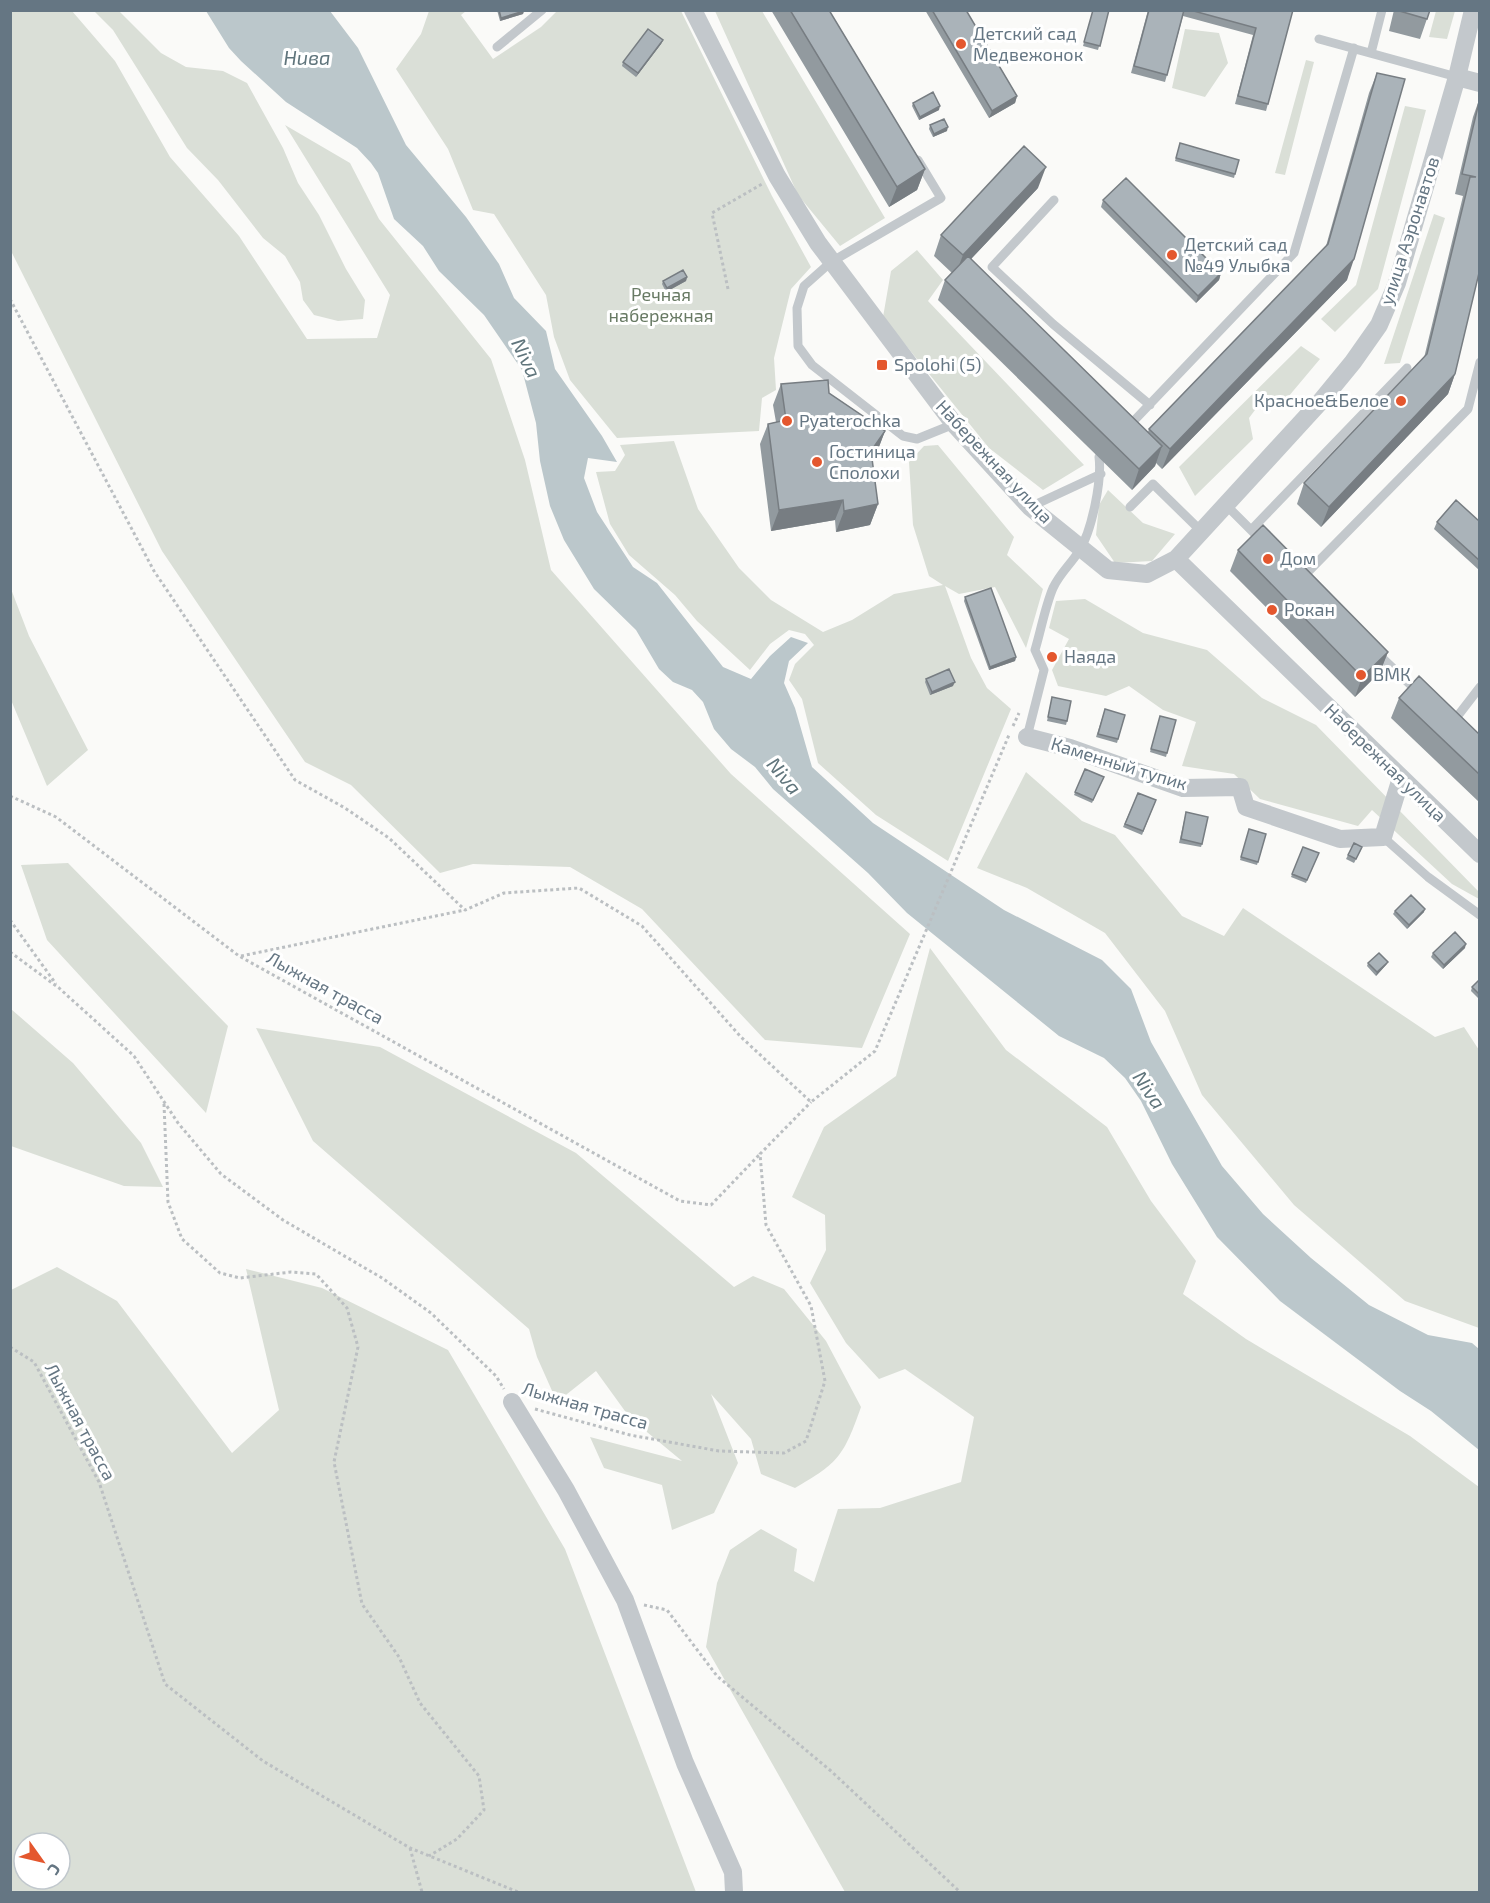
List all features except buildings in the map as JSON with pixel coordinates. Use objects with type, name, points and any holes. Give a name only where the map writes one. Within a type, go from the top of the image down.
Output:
[{"type":"street","name":"Набережная улица","points":[[693,10],[777,176],[831,262],[954,424],[1030,507],[1080,550],[1108,570],[1147,574],[1176,559],[1479,854]]},
{"type":"street","name":"улица Аэронавтов","points":[[1176,559],[1224,503],[1321,400],[1353,362],[1379,325],[1397,283],[1457,76],[1473,10]]},
{"type":"street","points":[[1457,76],[1479,82]]},
{"type":"street","name":"Каменный тупик","points":[[1027,737],[1070,748],[1183,788],[1240,787],[1246,807],[1340,839],[1383,837]]},
{"type":"street","points":[[1383,837],[1401,778]]},
{"type":"street","points":[[512,1402],[566,1490],[625,1600],[685,1763],[733,1872],[734,1893]]},
{"type":"lane","points":[[497,47],[542,10]]},
{"type":"lane","points":[[1371,53],[1382,10]]},
{"type":"lane","points":[[1320,39],[1457,76]]},
{"type":"lane","points":[[1122,434],[1294,253],[1354,48]]},
{"type":"lane","points":[[912,150],[941,198],[831,262],[804,286],[796,308],[798,346],[812,365],[903,436],[917,439],[954,424]]},
{"type":"lane","points":[[1054,201],[992,267],[1053,324],[1150,405]]},
{"type":"lane","points":[[1301,579],[1468,410],[1479,362]]},
{"type":"lane","points":[[1251,530],[1407,368]]},
{"type":"lane","points":[[1027,737],[1044,670],[1035,650],[1053,589],[1065,567],[1080,550],[1094,509],[1101,474],[1099,457]]},
{"type":"lane","points":[[1030,507],[1101,474]]},
{"type":"lane","points":[[1130,507],[1153,484],[1200,530]]},
{"type":"lane","points":[[1224,503],[1268,547]]},
{"type":"lane","points":[[1293,571],[1309,587]]},
{"type":"lane","points":[[1372,648],[1428,701]]},
{"type":"lane","points":[[1444,716],[1455,727],[1479,687]]},
{"type":"lane","points":[[1383,837],[1428,877],[1479,915]]},
{"type":"path","points":[[728,289],[712,213],[777,176]]},
{"type":"path","points":[[10,299],[154,572],[295,780],[345,808],[389,838],[465,910]]},
{"type":"path","name":"Лыжная трасса","points":[[10,796],[56,817],[239,956],[680,1201],[711,1205],[811,1102],[875,1051],[1020,711]]},
{"type":"path","points":[[239,956],[465,910],[504,893],[579,888],[642,926],[741,1037],[811,1102]]},
{"type":"path","name":"Лыжная трасса","points":[[10,920],[59,988]]},
{"type":"path","name":"Лыжная трасса","points":[[10,952],[59,988],[134,1056],[178,1123],[221,1174],[283,1220],[382,1278],[431,1313],[496,1376],[512,1402],[630,1435],[719,1451],[784,1454],[806,1441],[825,1381],[811,1306],[766,1225],[760,1154]]},
{"type":"path","points":[[164,1102],[168,1202],[182,1239],[220,1273],[240,1278],[291,1272],[316,1274],[346,1308],[358,1347],[334,1461],[362,1604],[399,1657],[420,1703],[479,1776],[484,1810],[457,1839],[429,1856]]},
{"type":"path","name":"Лыжная трасса","points":[[10,1347],[34,1362],[99,1482],[165,1684],[263,1761],[410,1848],[518,1893]]},
{"type":"path","points":[[625,1600],[668,1610],[717,1676],[831,1771],[960,1893]]},
{"type":"path","points":[[410,1848],[422,1893]]},
{"type":"green space","points":[[11,10],[72,11],[115,61],[170,157],[239,236],[307,339],[377,338],[390,295],[285,125],[350,163],[379,219],[491,359],[525,460],[551,570],[731,774],[910,934],[862,1048],[765,1040],[642,909],[570,867],[473,864],[440,873],[351,785],[305,762],[162,551],[11,251]]},
{"type":"green space","points":[[94,11],[119,11],[161,53],[186,67],[223,71],[247,83],[283,148],[298,183],[319,215],[346,269],[365,300],[363,319],[338,321],[314,315],[303,300],[300,282],[285,256],[263,238],[218,180],[187,148],[113,30]]},
{"type":"green space","name":"Речная набережная","points":[[429,11],[466,11],[461,15],[493,59],[541,27],[557,11],[681,11],[772,196],[811,267],[791,289],[774,358],[776,390],[762,398],[759,431],[617,438],[570,380],[554,337],[546,295],[494,214],[473,210],[448,149],[396,69],[421,34]]},
{"type":"green space","points":[[715,11],[762,11],[885,218],[840,246],[798,195]]},
{"type":"green space","points":[[1436,11],[1455,11],[1447,39],[1429,37]]},
{"type":"green space","points":[[1185,29],[1219,33],[1228,63],[1205,97],[1172,88]]},
{"type":"green space","points":[[1306,60],[1314,62],[1285,175],[1275,173]]},
{"type":"green space","points":[[1405,106],[1426,110],[1378,289],[1335,332],[1321,319],[1356,285]]},
{"type":"green space","points":[[1434,214],[1445,218],[1400,363],[1384,364]]},
{"type":"green space","points":[[917,250],[943,280],[928,301],[1084,465],[1043,490],[989,448],[883,317],[891,271]]},
{"type":"green space","points":[[1301,346],[1320,359],[1278,409],[1261,402],[1249,418],[1253,439],[1195,496],[1179,467]]},
{"type":"green space","points":[[674,441],[698,509],[739,568],[771,600],[823,632],[852,620],[894,594],[943,585],[929,576],[913,525],[909,462],[924,446],[938,445],[1014,537],[1007,555],[1043,589],[1026,648],[995,587],[959,594],[945,586],[971,658],[987,688],[1011,709],[948,861],[876,815],[818,763],[802,699],[789,680],[795,664],[814,645],[805,634],[789,630],[770,644],[750,670],[697,621],[675,595],[629,555],[610,524],[596,472],[615,471],[625,455],[620,445]]},
{"type":"green space","points":[[1108,490],[1143,523],[1175,534],[1152,561],[1115,563],[1096,535],[1099,505]]},
{"type":"green space","points":[[11,589],[29,636],[88,750],[47,786],[11,700]]},
{"type":"green space","points":[[1085,599],[1143,633],[1207,650],[1262,698],[1316,725],[1479,892],[1479,899],[1452,884],[1372,810],[1358,826],[1260,799],[1234,774],[1182,766],[1196,722],[1163,710],[1129,686],[1106,696],[1058,686],[1052,670],[1069,639],[1049,628],[1056,601]]},
{"type":"green space","points":[[1026,772],[1082,821],[1115,835],[1182,916],[1224,936],[1243,908],[1435,1037],[1464,1027],[1479,1050],[1479,1328],[1405,1301],[1294,1205],[1202,1095],[1165,1011],[1105,933],[1027,888],[977,868]]},
{"type":"green space","points":[[68,863],[228,1026],[206,1113],[47,940],[21,865]]},
{"type":"green space","points":[[930,948],[1006,1050],[1107,1127],[1151,1201],[1196,1261],[1183,1294],[1246,1339],[1410,1436],[1479,1487],[1479,1892],[845,1892],[706,1647],[717,1583],[730,1550],[761,1529],[797,1549],[794,1571],[814,1582],[838,1509],[880,1508],[961,1482],[974,1417],[905,1369],[879,1379],[846,1343],[810,1283],[826,1250],[825,1215],[792,1197],[824,1127],[896,1076]]},
{"type":"green space","points":[[11,1009],[73,1063],[141,1143],[163,1187],[124,1186],[11,1146]]},
{"type":"green space","points":[[256,1028],[380,1047],[576,1153],[734,1287],[753,1276],[784,1289],[826,1341],[861,1407],[850,1436],[838,1456],[821,1472],[795,1488],[761,1474],[751,1439],[711,1394],[738,1463],[714,1513],[672,1530],[662,1485],[604,1468],[590,1437],[682,1461],[630,1418],[596,1371],[557,1402],[537,1357],[529,1329],[313,1141]]},
{"type":"green space","points":[[57,1267],[117,1301],[232,1453],[279,1410],[246,1269],[322,1288],[448,1350],[565,1549],[696,1892],[11,1892],[11,1290]]},
{"type":"water","name":"Нива","points":[[206,11],[330,11],[358,48],[406,145],[466,217],[499,264],[514,298],[546,331],[555,369],[602,436],[617,462],[588,458],[584,478],[597,512],[633,567],[657,583],[723,667],[751,679],[770,656],[791,637],[808,643],[789,661],[784,683],[795,708],[812,767],[873,823],[1004,910],[1102,960],[1131,989],[1151,1042],[1222,1166],[1263,1214],[1311,1258],[1369,1305],[1428,1335],[1472,1343],[1479,1349],[1479,1450],[1431,1411],[1400,1391],[1280,1301],[1217,1237],[1172,1164],[1141,1101],[1125,1078],[1104,1058],[1059,1036],[907,913],[868,873],[773,789],[755,767],[731,749],[714,729],[703,702],[692,690],[673,682],[659,669],[636,630],[594,589],[564,540],[550,506],[540,461],[536,423],[522,370],[484,315],[439,271],[423,246],[394,219],[378,173],[371,163],[357,148],[286,102],[241,61],[229,48]]},
{"type":"place","name":"Детский сад Медвежонок","points":[[961,44]]},
{"type":"place","name":"Детский сад №49 Улыбка","points":[[1172,255]]},
{"type":"place","name":"Spolohi (5)","points":[[882,365]]},
{"type":"place","name":"Красное&Белое","points":[[1401,401]]},
{"type":"place","name":"Pyaterochka","points":[[787,421]]},
{"type":"place","name":"Гостиница Сполохи","points":[[817,462]]},
{"type":"place","name":"Дом","points":[[1268,559]]},
{"type":"place","name":"Рокан","points":[[1272,610]]},
{"type":"place","name":"Наяда","points":[[1052,657]]},
{"type":"place","name":"ВМК","points":[[1361,675]]},
{"type":"water label","name":"Niva","points":[[526,358]]},
{"type":"water label","name":"Niva","points":[[784,776]]},
{"type":"water label","name":"Niva","points":[[1149,1090]]}]
